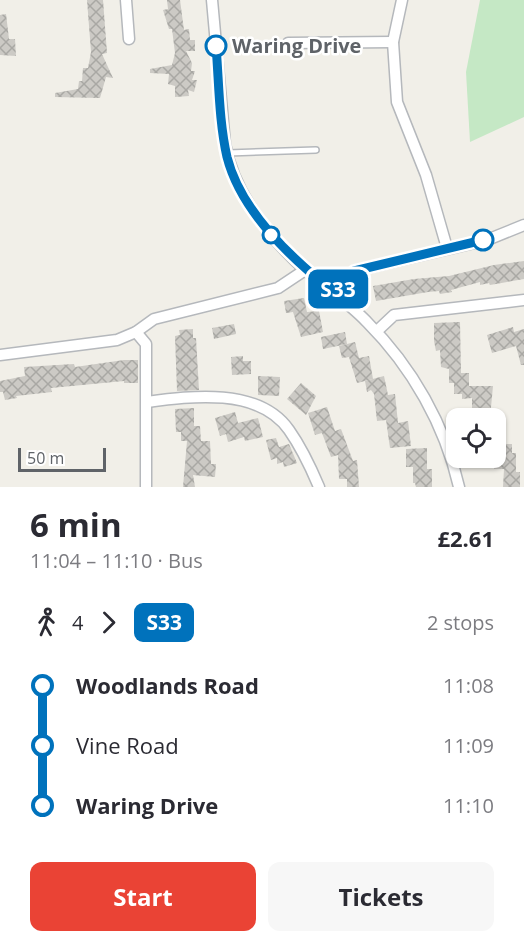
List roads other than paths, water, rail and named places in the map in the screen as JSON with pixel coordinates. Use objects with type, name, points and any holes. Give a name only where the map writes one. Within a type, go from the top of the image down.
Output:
[{"type":"street","points":[[126,0],[129,39]]},
{"type":"street","points":[[212,0],[226,154],[241,189],[260,221],[305,270],[335,293],[376,331],[402,361],[444,438],[459,487]]},
{"type":"street","points":[[402,0],[393,42],[397,102],[426,175],[447,248]]},
{"type":"street","points":[[288,43],[393,42]]},
{"type":"street","points":[[335,293],[354,271],[487,240],[524,225]]},
{"type":"street","points":[[0,355],[117,340],[136,332],[154,320],[278,288],[305,270]]},
{"type":"street","points":[[376,331],[394,315],[524,300]]},
{"type":"street","points":[[136,332],[146,344],[146,487]]},
{"type":"street","points":[[147,402],[216,396],[229,397],[259,407],[274,415],[288,429],[319,487]]},
{"type":"lane","points":[[226,154],[316,150]]},
{"type":"place","name":"Waring Drive","points":[[216,46]]}]
